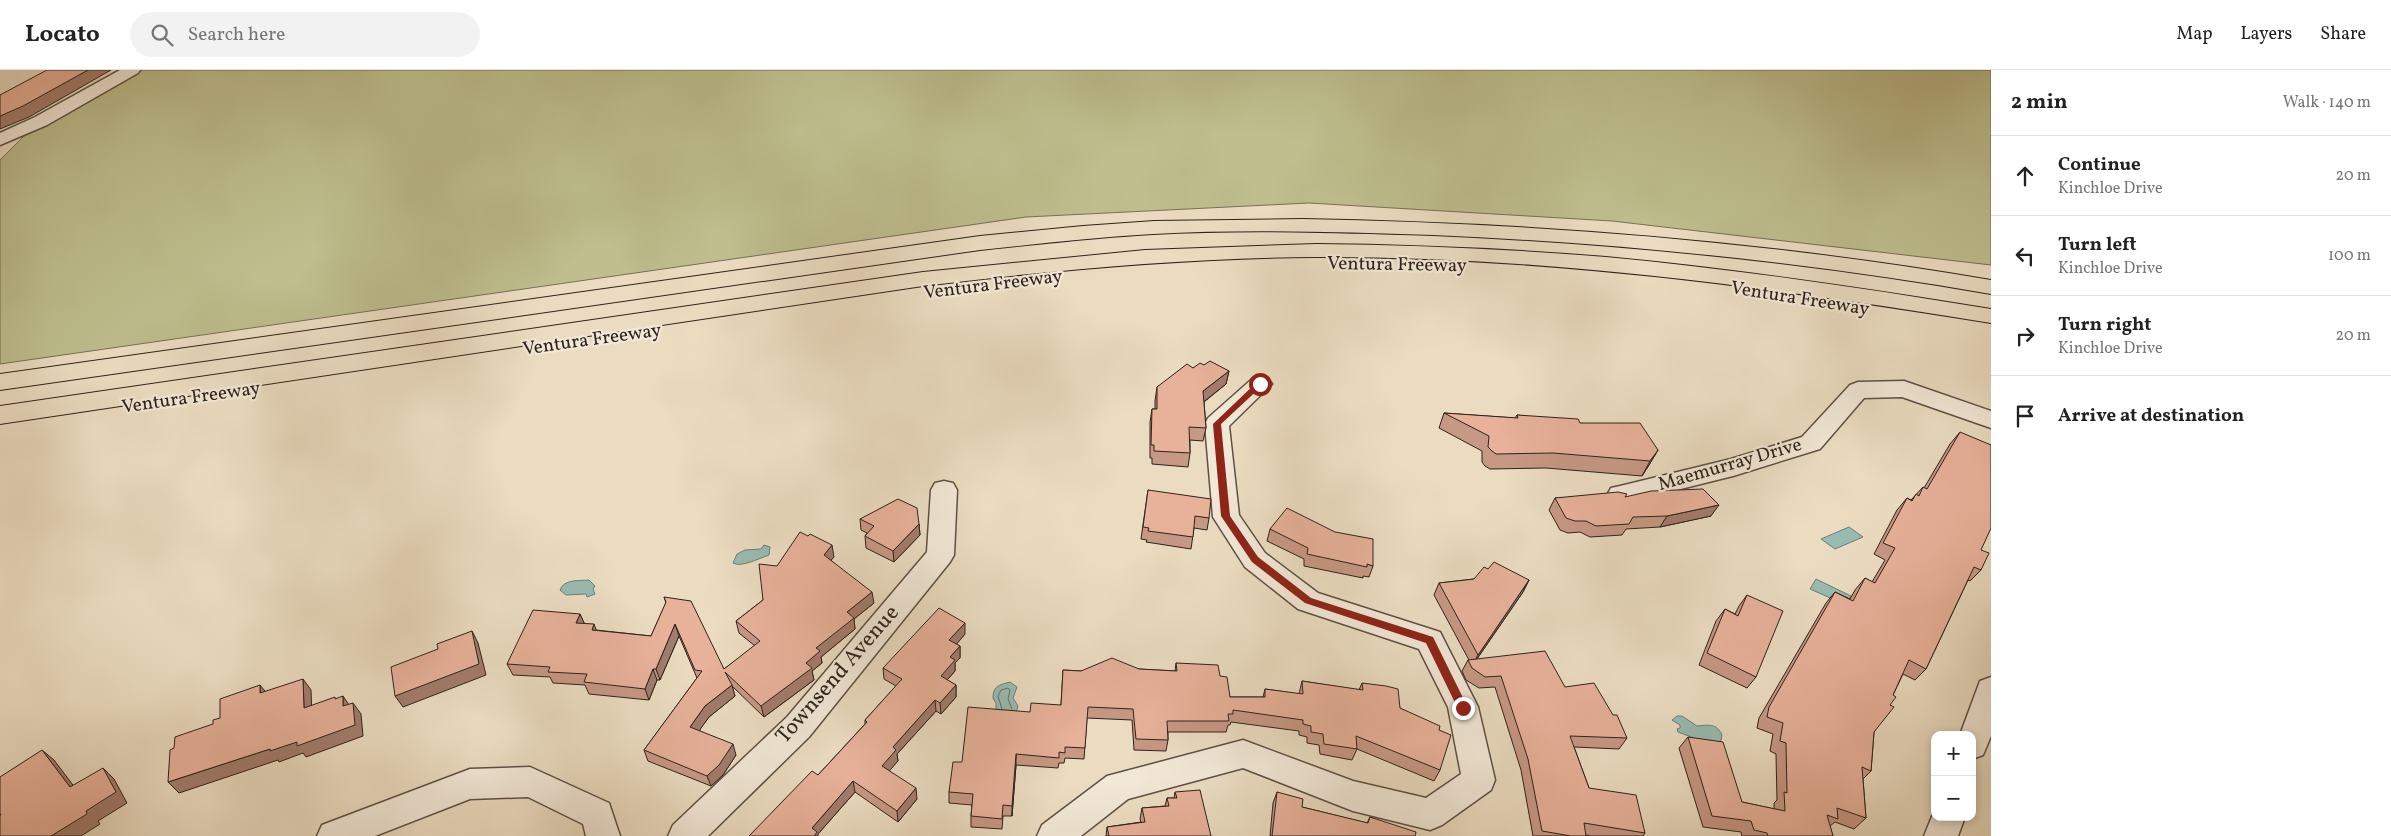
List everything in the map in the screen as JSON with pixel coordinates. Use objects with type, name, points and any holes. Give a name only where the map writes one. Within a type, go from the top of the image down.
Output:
[{"type":"highway","name":"Ventura Freeway","points":[[0,382],[980,243],[1117,230],[1259,226],[1516,231],[1656,241],[1813,259],[1991,287]]},
{"type":"highway","points":[[1372,227],[1401,235],[1550,242],[1698,256],[1894,282],[1991,298]]},
{"type":"highway","points":[[0,415],[907,281],[1084,260],[1221,253],[1336,250],[1452,253],[1572,260],[1810,286],[1991,316]]},
{"type":"highway","name":"Ventura Freeway","points":[[0,426],[992,282],[1195,268],[1387,263],[1536,269],[1702,284],[1991,329]]},
{"type":"highway","points":[[0,394],[262,356],[343,334]]},
{"type":"street","points":[[0,140],[41,121],[132,70]]},
{"type":"street","points":[[1054,836],[1119,787],[1243,754],[1353,796],[1430,814],[1479,780],[1463,708],[1430,640],[1308,601],[1255,560],[1226,516],[1217,424],[1260,384]]},
{"type":"street","name":"Maemurray Drive","points":[[1620,495],[1733,467],[1811,443],[1858,390],[1904,389],[1991,420]]},
{"type":"street","name":"Townsend Avenue","points":[[685,836],[798,727],[940,555],[944,490]]},
{"type":"street","points":[[1976,733],[1991,690]]},
{"type":"street","points":[[334,836],[470,784],[530,782],[597,814],[603,836]]},
{"type":"street","points":[[1941,836],[1947,821]]},
{"type":"green space","points":[[142,70],[1991,70],[1991,265],[1612,221],[1309,203],[1026,217],[0,364],[0,160],[24,136]]},
{"type":"water","points":[[1849,527],[1863,537],[1835,549],[1821,539]]},
{"type":"water","points":[[764,545],[770,547],[769,555],[746,563],[733,563],[737,554],[745,550],[761,549]]},
{"type":"water","points":[[1816,579],[1851,596],[1846,605],[1810,589]]},
{"type":"water","points":[[589,580],[595,586],[593,589],[595,594],[587,597],[586,594],[566,595],[560,590],[568,582]]},
{"type":"water","points":[[1010,682],[1017,687],[1013,698],[1018,706],[1016,713],[996,710],[996,703],[993,698],[995,688]]},
{"type":"water","points":[[1677,716],[1682,716],[1697,726],[1705,725],[1718,728],[1722,735],[1720,745],[1715,746],[1678,732],[1677,729],[1680,728],[1680,725],[1672,720]]},
{"type":"building","points":[[47,70],[88,70],[23,106],[0,116],[0,95]]},
{"type":"building","points":[[1210,361],[1229,371],[1203,391],[1206,428],[1189,427],[1190,453],[1154,451],[1154,445],[1151,445],[1152,409],[1157,409],[1157,387],[1187,364],[1193,368],[1200,363],[1204,365]]},
{"type":"building","points":[[1444,413],[1518,418],[1517,415],[1578,419],[1580,423],[1640,423],[1658,450],[1650,461],[1553,453],[1496,454],[1488,447],[1489,436]]},
{"type":"building","points":[[1960,432],[1991,445],[1991,528],[1981,550],[1989,553],[1981,570],[1974,567],[1926,669],[1909,660],[1893,695],[1896,697],[1890,705],[1894,707],[1874,732],[1871,771],[1862,767],[1866,818],[1837,808],[1838,819],[1827,815],[1833,836],[1768,836],[1767,833],[1754,830],[1751,821],[1712,816],[1688,737],[1723,742],[1742,802],[1785,811],[1784,792],[1787,793],[1786,743],[1780,741],[1783,723],[1767,717],[1769,707],[1835,592],[1853,601],[1865,578],[1875,583],[1895,548],[1883,543],[1907,498],[1912,501],[1916,494],[1919,496],[1923,487],[1927,489]]},
{"type":"building","points":[[1703,489],[1719,505],[1667,516],[1633,517],[1629,524],[1596,526],[1586,521],[1575,521],[1566,518],[1555,498],[1618,492],[1627,494],[1625,497],[1651,491]]},
{"type":"building","points":[[1148,490],[1211,499],[1209,518],[1195,516],[1193,537],[1148,531],[1149,528],[1143,527]]},
{"type":"building","points":[[898,499],[917,508],[919,524],[893,551],[865,536],[874,526],[860,519]]},
{"type":"building","points":[[1287,508],[1335,532],[1373,539],[1373,566],[1367,564],[1367,567],[1307,554],[1308,548],[1270,529]]},
{"type":"building","points":[[800,532],[808,536],[810,534],[832,545],[824,555],[872,592],[847,612],[854,618],[816,648],[820,651],[806,663],[812,668],[761,706],[725,672],[732,685],[705,706],[690,727],[733,744],[719,765],[707,776],[644,750],[702,671],[695,670],[675,624],[656,669],[653,669],[645,689],[584,682],[587,674],[548,672],[550,667],[507,664],[533,610],[580,614],[576,623],[594,624],[592,630],[651,636],[666,602],[664,597],[691,601],[724,669],[760,641],[736,621],[763,600],[759,564],[777,566]]},
{"type":"building","points":[[1494,562],[1529,580],[1478,655],[1439,583],[1474,579],[1484,567],[1488,569]]},
{"type":"building","points":[[1747,595],[1783,611],[1756,677],[1707,653],[1725,609],[1738,616]]},
{"type":"building","points":[[939,608],[965,623],[949,640],[960,646],[950,657],[955,660],[941,676],[956,685],[940,703],[935,700],[893,747],[896,750],[882,766],[916,788],[897,811],[853,781],[812,828],[817,832],[814,836],[749,836],[812,771],[818,775],[867,722],[865,720],[902,679],[883,668]]},
{"type":"building","points":[[472,631],[479,664],[395,696],[391,667],[438,649],[437,644]]},
{"type":"building","points":[[1545,651],[1565,687],[1594,683],[1613,715],[1617,715],[1627,738],[1570,736],[1589,788],[1636,795],[1645,833],[1584,823],[1586,836],[1571,836],[1542,831],[1528,759],[1501,676],[1485,677],[1472,668],[1468,660]]},
{"type":"building","points":[[1112,658],[1139,669],[1177,671],[1176,663],[1218,665],[1220,676],[1227,677],[1230,697],[1265,697],[1265,689],[1303,694],[1302,681],[1363,690],[1362,683],[1386,686],[1398,689],[1400,708],[1440,726],[1439,730],[1451,735],[1440,770],[1356,736],[1357,749],[1324,744],[1323,734],[1311,732],[1311,726],[1303,724],[1303,720],[1233,710],[1233,714],[1228,714],[1229,721],[1167,721],[1168,740],[1136,739],[1133,709],[1088,707],[1085,748],[1065,747],[1065,753],[1059,752],[1059,758],[1016,754],[1012,806],[1003,805],[1002,819],[971,816],[973,794],[949,792],[953,762],[962,762],[968,707],[1030,712],[1031,703],[1061,705],[1063,670],[1081,671]]},
{"type":"building","points":[[303,679],[304,708],[343,696],[343,706],[353,703],[355,725],[297,746],[297,742],[270,751],[270,749],[168,782],[170,750],[174,748],[175,737],[213,724],[213,720],[220,718],[220,699],[260,685],[260,693]]},
{"type":"building","points":[[42,750],[70,787],[103,768],[116,792],[86,811],[87,814],[51,836],[0,836],[0,777]]},
{"type":"building","points":[[1200,790],[1211,836],[1109,836],[1107,827],[1145,822],[1142,808],[1169,806],[1167,798],[1177,798],[1175,792]]},
{"type":"building","points":[[1277,792],[1303,799],[1302,807],[1368,823],[1370,817],[1416,832],[1415,836],[1272,836]]},
{"type":"route","points":[[1260,384],[1217,424],[1226,516],[1255,560],[1308,601],[1430,640],[1463,708]]}]
